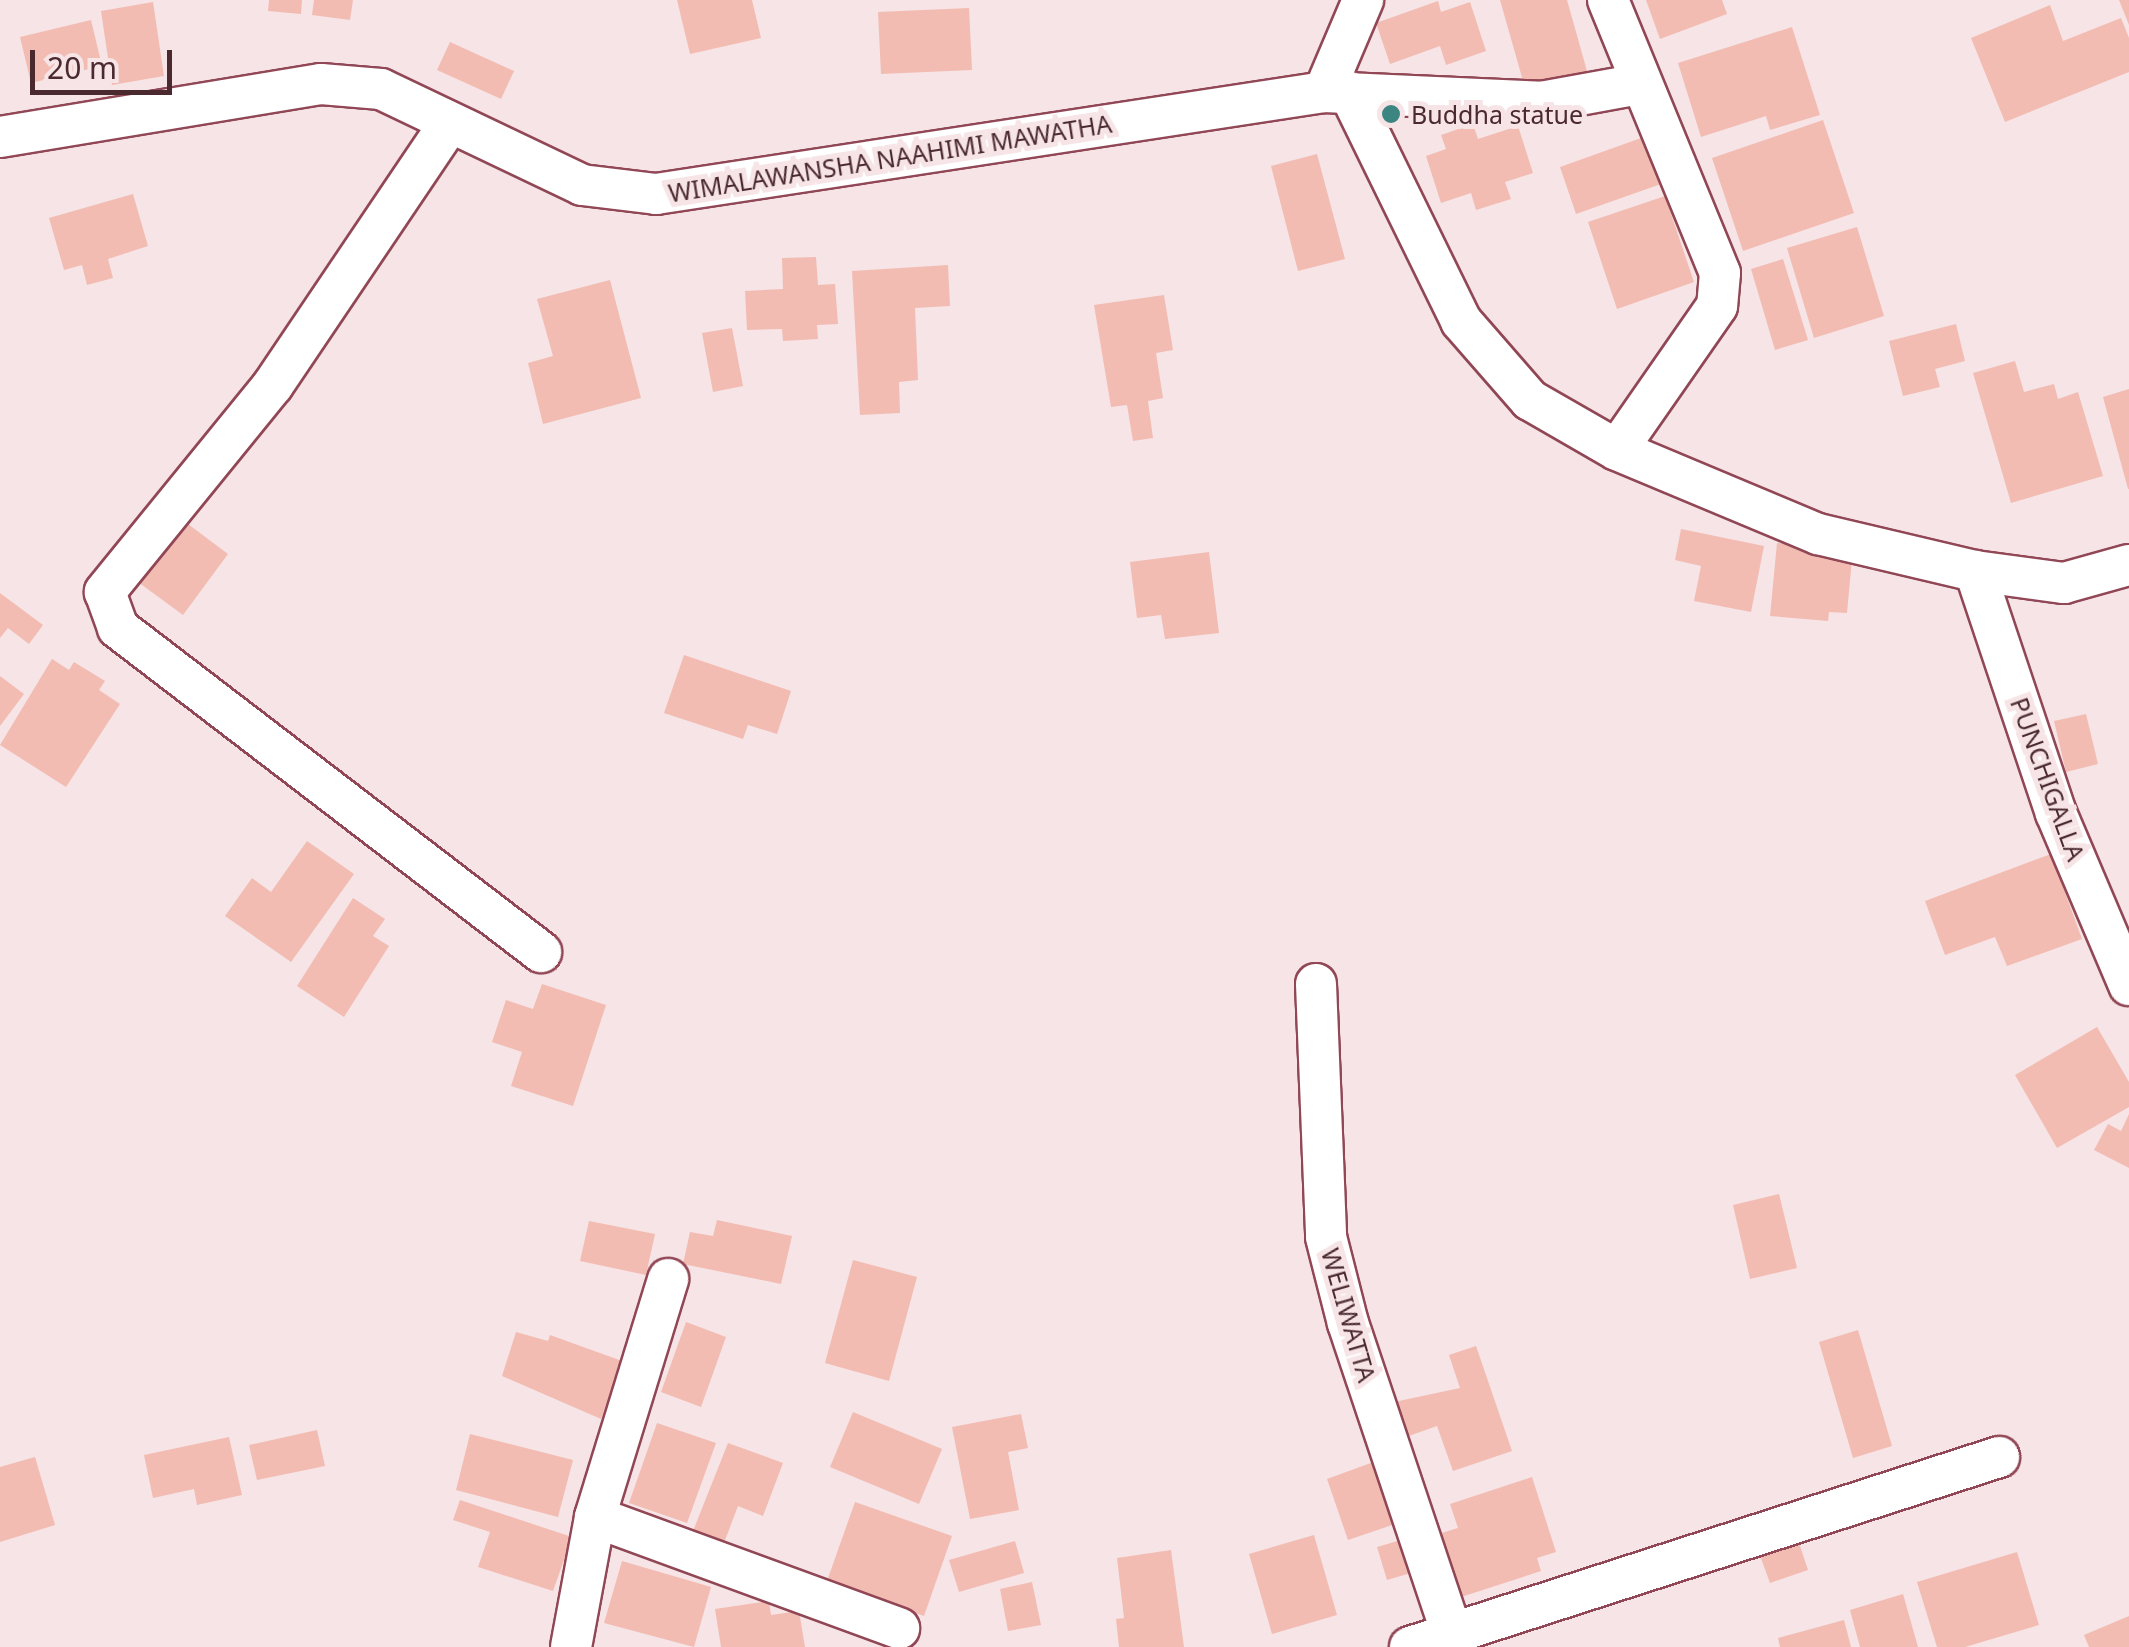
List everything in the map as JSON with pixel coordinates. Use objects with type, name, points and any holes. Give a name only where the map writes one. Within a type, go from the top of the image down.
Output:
[{"type":"street","points":[[1364,0],[1336,92],[1461,321],[1530,400],[1616,450],[1818,534],[1976,571],[2064,583],[2129,565]]},
{"type":"street","points":[[1608,0],[1720,273],[1717,306],[1616,450]]},
{"type":"street","name":"WIMALAWANSHA NAAHIMI MAWATHA","points":[[0,137],[321,84],[381,89],[582,186],[656,194],[1336,92],[1541,102],[1640,84]]},
{"type":"street","points":[[450,124],[273,385],[104,592],[118,628],[541,952]]},
{"type":"street","name":"PUNCHIGALLA","points":[[1976,571],[2056,813],[2129,985]]},
{"type":"street","name":"WELIWATTA","points":[[1316,984],[1326,1237],[1348,1323],[1452,1633]]},
{"type":"street","points":[[571,1647],[595,1517],[668,1279]]},
{"type":"street","points":[[1410,1647],[1999,1457]]},
{"type":"street","points":[[595,1517],[898,1628]]},
{"type":"building","points":[[269,0],[302,0],[301,14],[268,11]]},
{"type":"building","points":[[314,0],[353,0],[350,20],[312,15]]},
{"type":"building","points":[[677,0],[752,0],[761,38],[690,54]]},
{"type":"building","points":[[1500,0],[1567,0],[1587,71],[1525,88]]},
{"type":"building","points":[[1646,0],[1722,0],[1727,14],[1660,39]]},
{"type":"building","points":[[2119,0],[2129,0],[2129,25]]},
{"type":"building","points":[[1438,1],[1441,12],[1470,2],[1486,51],[1446,65],[1440,46],[1390,64],[1376,23]]},
{"type":"building","points":[[153,2],[164,76],[112,85],[101,11]]},
{"type":"building","points":[[2050,5],[2063,41],[2121,18],[2129,38],[2129,72],[2005,122],[1971,38]]},
{"type":"building","points":[[969,8],[972,70],[881,74],[878,12]]},
{"type":"building","points":[[91,20],[102,66],[31,83],[20,37]]},
{"type":"building","points":[[1792,27],[1820,115],[1770,130],[1766,116],[1701,137],[1678,63]]},
{"type":"building","points":[[450,42],[514,71],[501,99],[437,70]]},
{"type":"building","points":[[1823,120],[1854,213],[1743,251],[1712,158]]},
{"type":"building","points":[[1473,124],[1478,139],[1518,126],[1533,173],[1505,182],[1511,199],[1476,210],[1471,193],[1441,203],[1426,156],[1446,149],[1441,135]]},
{"type":"building","points":[[1644,137],[1661,184],[1576,214],[1560,167]]},
{"type":"building","points":[[1317,154],[1345,259],[1298,271],[1271,166]]},
{"type":"building","points":[[133,194],[148,246],[108,259],[113,278],[87,285],[82,265],[64,270],[49,218]]},
{"type":"building","points":[[1665,196],[1694,282],[1617,309],[1588,222]]},
{"type":"building","points":[[1857,227],[1884,316],[1814,338],[1787,248]]},
{"type":"building","points":[[816,257],[818,285],[835,284],[838,324],[817,325],[818,339],[783,341],[782,329],[747,330],[745,291],[783,289],[782,258]]},
{"type":"building","points":[[1783,259],[1808,340],[1775,350],[1751,269]]},
{"type":"building","points":[[948,265],[950,306],[915,308],[918,380],[899,382],[900,413],[860,415],[852,271]]},
{"type":"building","points":[[610,280],[641,398],[543,424],[528,363],[553,356],[537,299]]},
{"type":"building","points":[[1164,295],[1173,350],[1156,353],[1163,398],[1148,401],[1153,438],[1133,441],[1127,405],[1111,407],[1094,305]]},
{"type":"building","points":[[1956,324],[1965,361],[1935,369],[1940,387],[1903,396],[1889,341]]},
{"type":"building","points":[[732,328],[743,386],[713,392],[702,333]]},
{"type":"building","points":[[2015,361],[2024,392],[2054,384],[2058,399],[2078,392],[2103,476],[2011,503],[1973,373]]},
{"type":"building","points":[[2129,389],[2129,489],[2128,489],[2103,397]]},
{"type":"building","points":[[184,521],[228,554],[183,615],[138,582]]},
{"type":"building","points":[[1681,529],[1764,546],[1751,612],[1694,601],[1701,566],[1675,560]]},
{"type":"building","points":[[1777,543],[1837,548],[1852,559],[1847,613],[1829,612],[1828,621],[1770,616]]},
{"type":"building","points":[[1209,552],[1219,633],[1165,639],[1161,615],[1137,618],[1130,562]]},
{"type":"building","points":[[0,593],[43,625],[29,644],[8,628],[0,638]]},
{"type":"building","points":[[684,655],[791,691],[777,734],[748,725],[743,739],[664,713]]},
{"type":"building","points":[[52,659],[69,670],[74,662],[105,681],[99,690],[120,704],[66,787],[0,745]]},
{"type":"building","points":[[0,676],[24,694],[0,726]]},
{"type":"building","points":[[2086,714],[2098,764],[2066,772],[2054,721]]},
{"type":"building","points":[[307,841],[354,874],[291,962],[225,916],[252,878],[271,892]]},
{"type":"building","points":[[2051,854],[2082,939],[2007,966],[1995,937],[1945,955],[1925,901]]},
{"type":"building","points":[[353,898],[385,919],[373,936],[389,946],[344,1017],[297,986]]},
{"type":"building","points":[[542,984],[606,1005],[573,1106],[511,1086],[522,1052],[492,1042],[506,1000],[533,1009]]},
{"type":"building","points":[[2097,1027],[2129,1082],[2129,1107],[2057,1148],[2015,1075]]},
{"type":"building","points":[[2129,1114],[2129,1168],[2094,1150],[2108,1124],[2121,1131]]},
{"type":"building","points":[[1779,1194],[1797,1268],[1750,1279],[1733,1205]]},
{"type":"building","points":[[717,1220],[792,1236],[781,1284],[683,1264],[690,1232],[713,1236]]},
{"type":"building","points":[[589,1221],[655,1234],[646,1275],[580,1261]]},
{"type":"building","points":[[853,1260],[917,1277],[889,1381],[825,1363]]},
{"type":"building","points":[[686,1322],[726,1337],[701,1407],[661,1392]]},
{"type":"building","points":[[1858,1330],[1892,1446],[1853,1458],[1819,1342]]},
{"type":"building","points":[[516,1332],[548,1341],[550,1335],[622,1361],[601,1419],[502,1376]]},
{"type":"building","points":[[1476,1346],[1512,1451],[1453,1471],[1437,1426],[1406,1437],[1394,1402],[1460,1388],[1449,1355]]},
{"type":"building","points":[[853,1412],[942,1449],[919,1504],[830,1467]]},
{"type":"building","points":[[1021,1414],[1028,1448],[1008,1452],[1019,1510],[970,1519],[952,1427]]},
{"type":"building","points":[[657,1423],[716,1443],[687,1523],[629,1503]]},
{"type":"building","points":[[317,1430],[325,1466],[257,1480],[249,1445]]},
{"type":"building","points":[[470,1434],[573,1460],[558,1517],[456,1490]]},
{"type":"building","points":[[229,1437],[242,1495],[197,1505],[194,1489],[153,1498],[144,1455]]},
{"type":"building","points":[[728,1443],[783,1463],[763,1516],[738,1506],[724,1543],[693,1531]]},
{"type":"building","points":[[35,1457],[55,1525],[0,1542],[0,1467]]},
{"type":"building","points":[[1379,1460],[1401,1522],[1348,1540],[1327,1479]]},
{"type":"building","points":[[1532,1477],[1556,1552],[1537,1558],[1541,1571],[1455,1599],[1435,1535],[1458,1528],[1450,1504]]},
{"type":"building","points":[[460,1500],[572,1537],[553,1591],[478,1567],[490,1532],[453,1520]]},
{"type":"building","points":[[855,1502],[952,1536],[924,1616],[827,1581]]},
{"type":"building","points":[[1314,1535],[1337,1615],[1272,1634],[1249,1554]]},
{"type":"building","points":[[1401,1540],[1411,1573],[1387,1580],[1377,1547]]},
{"type":"building","points":[[1798,1540],[1808,1570],[1770,1583],[1759,1553]]},
{"type":"building","points":[[1015,1541],[1024,1573],[959,1592],[949,1560]]},
{"type":"building","points":[[1171,1550],[1184,1647],[1119,1647],[1116,1619],[1124,1618],[1117,1558]]},
{"type":"building","points":[[2017,1552],[2039,1625],[1965,1647],[1937,1647],[1917,1582]]},
{"type":"building","points":[[622,1561],[711,1587],[694,1647],[604,1623]]},
{"type":"building","points":[[1032,1582],[1041,1625],[1008,1631],[1000,1589]]},
{"type":"building","points":[[1903,1594],[1918,1647],[1860,1647],[1850,1610]]},
{"type":"building","points":[[769,1601],[771,1615],[799,1611],[805,1647],[721,1647],[715,1609]]},
{"type":"building","points":[[2129,1616],[2129,1647],[2089,1647],[2084,1635]]},
{"type":"building","points":[[1844,1620],[1851,1647],[1780,1647],[1778,1638]]},
{"type":"place","name":"Buddha statue","points":[[1391,114]]}]
